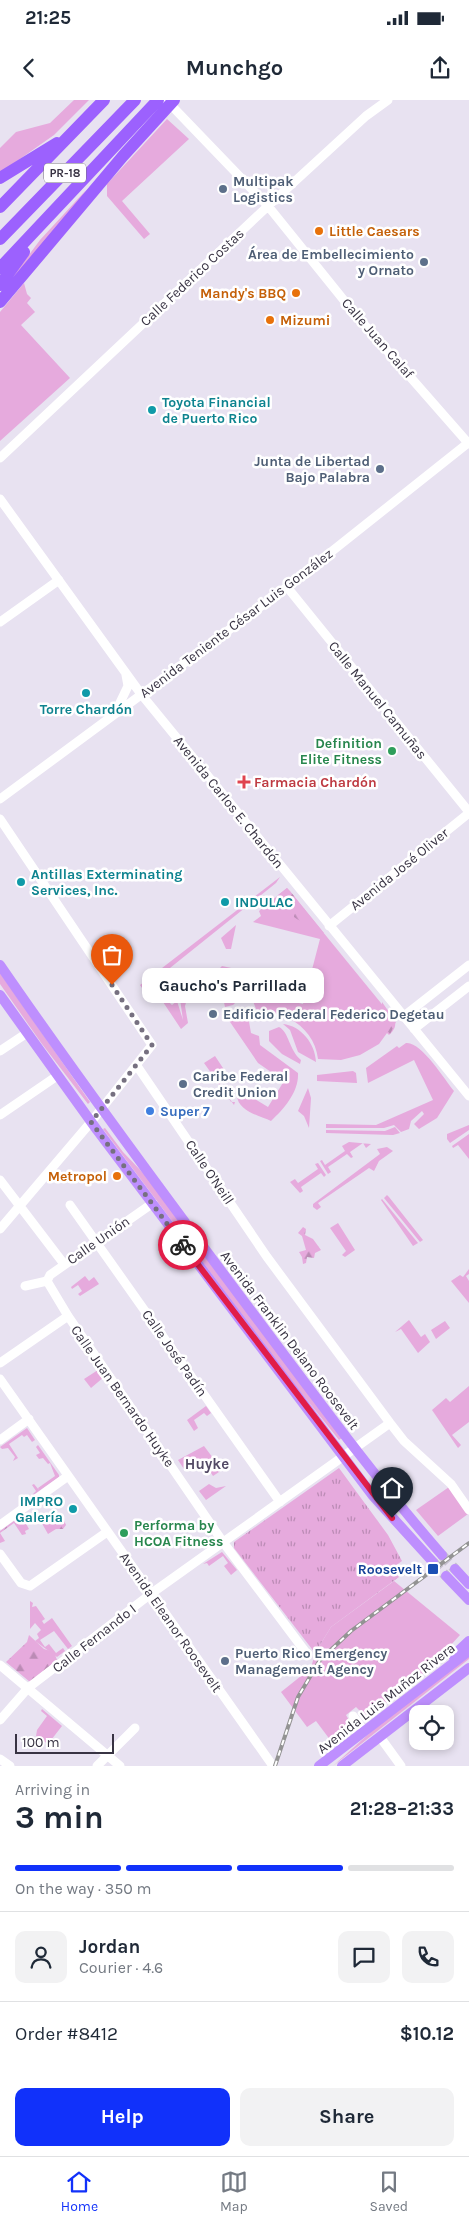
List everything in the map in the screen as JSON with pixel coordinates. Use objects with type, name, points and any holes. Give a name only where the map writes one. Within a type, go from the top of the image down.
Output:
[{"type":"highway","name":"PR-18","points":[[0,207],[104,100]]},
{"type":"highway","points":[[0,268],[158,100]]},
{"type":"highway","points":[[0,302],[170,101]]},
{"type":"highway","name":"PR-18","points":[[0,239],[132,103]]},
{"type":"highway","points":[[0,178],[70,135]]},
{"type":"highway","points":[[0,284],[30,244],[38,227]]},
{"type":"main road","name":"Avenida Franklin Delano Roosevelt","points":[[0,965],[101,1110],[397,1504],[442,1555]]},
{"type":"main road","name":"Avenida Franklin Delano Roosevelt","points":[[0,995],[91,1122],[381,1507],[433,1562]]},
{"type":"main road","points":[[455,1569],[469,1584]]},
{"type":"main road","points":[[446,1576],[469,1600]]},
{"type":"main road","points":[[437,1675],[444,1664],[469,1641]]},
{"type":"main road","name":"Avenida Luis Muñoz Rivera","points":[[319,1766],[469,1651]]},
{"type":"main road","name":"Avenida Luis Muñoz Rivera","points":[[342,1766],[469,1668]]},
{"type":"street","name":"Calle Federico Costas","points":[[0,458],[268,206],[366,116],[388,100]]},
{"type":"street","name":"Calle Juan Calaf","points":[[170,101],[268,206],[355,314],[468,443]]},
{"type":"street","name":"Avenida Teniente César Luis González","points":[[0,799],[287,587],[468,443]]},
{"type":"street","name":"Avenida Carlos E. Chardón","points":[[0,499],[141,694],[469,1096]]},
{"type":"street","points":[[0,622],[59,580]]},
{"type":"street","name":"Calle Manuel Camuñas","points":[[287,587],[469,812]]},
{"type":"street","points":[[110,718],[126,695],[128,686],[125,672]]},
{"type":"street","name":"Avenida José Oliver","points":[[329,926],[469,812]]},
{"type":"street","points":[[0,819],[151,1042],[151,1048],[137,1066],[0,1229]]},
{"type":"street","points":[[404,1016],[469,965]]},
{"type":"street","points":[[414,1029],[469,986]]},
{"type":"street","points":[[0,1051],[27,1033]]},
{"type":"street","name":"Calle O'Neill","points":[[137,1066],[267,1257],[390,1423],[404,1441],[451,1484],[469,1510]]},
{"type":"street","points":[[0,1115],[57,1076]]},
{"type":"street","points":[[0,1180],[64,1264]]},
{"type":"street","name":"Calle Unión","points":[[48,1281],[50,1275],[64,1264],[153,1203]]},
{"type":"street","name":"Calle José Padín","points":[[70,1205],[280,1502]]},
{"type":"street","points":[[25,1286],[48,1281]]},
{"type":"street","name":"Calle Juan Bernardo Huyke","points":[[48,1281],[68,1316],[224,1542],[307,1654]]},
{"type":"street","points":[[0,1363],[68,1316]]},
{"type":"street","name":"Avenida Eleanor Roosevelt","points":[[0,1379],[273,1766]]},
{"type":"street","points":[[0,1440],[29,1419]]},
{"type":"street","name":"Calle Fernando I","points":[[0,1720],[28,1688],[152,1593],[390,1423]]},
{"type":"street","points":[[0,1525],[68,1476]]},
{"type":"street","points":[[0,1554],[21,1583],[30,1586],[108,1532]]},
{"type":"street","points":[[0,1665],[120,1766]]},
{"type":"street","points":[[353,1716],[364,1731]]},
{"type":"street","points":[[97,1766],[135,1728]]},
{"type":"street","points":[[380,1737],[401,1766]]},
{"type":"street","points":[[0,1759],[10,1766]]},
{"type":"green space","points":[[74,100],[89,100],[54,135],[0,173],[0,148],[16,132],[50,123]]},
{"type":"green space","points":[[167,119],[189,139],[122,201],[150,234],[144,239],[107,196],[107,184]]},
{"type":"green space","points":[[86,190],[79,201],[0,294],[40,240]]},
{"type":"green space","points":[[24,283],[27,294],[31,298],[27,303],[35,312],[21,325],[70,378],[0,441],[0,312]]},
{"type":"green space","points":[[280,877],[276,883],[155,980],[151,985],[150,1000],[140,985]]},
{"type":"green space","points":[[287,888],[395,1021],[394,1030],[389,1035],[387,1033],[379,1044],[360,1055],[341,1060],[318,1059],[315,1046],[309,1035],[300,1026],[285,1016],[256,1009],[253,1001],[255,992],[303,1004],[320,939],[253,922],[261,916],[259,911]]},
{"type":"green space","points":[[287,888],[324,933],[320,934],[294,917],[294,913],[289,912],[286,900],[278,895]]},
{"type":"green space","points":[[236,925],[231,949],[226,949],[221,938]]},
{"type":"green space","points":[[222,966],[236,969],[233,990],[220,977],[219,969]]},
{"type":"green space","points":[[0,973],[90,1102],[88,1104],[42,1044],[0,984]]},
{"type":"green space","points":[[210,975],[222,981],[240,998],[233,1005],[225,1007],[221,988],[188,996],[185,1006],[188,1023],[181,1029],[159,996],[158,987],[165,981],[168,982],[159,989],[162,993],[161,995],[172,1005],[177,1001],[183,1020],[180,999]]},
{"type":"green space","points":[[382,1002],[396,1022],[390,1034],[380,1022],[388,1017],[382,1009]]},
{"type":"green space","points":[[243,1009],[247,1010],[251,1033],[259,1036],[260,1045],[298,1073],[296,1087],[286,1106],[271,1121],[245,1109],[238,1101],[237,1096],[241,1098],[245,1093],[268,1107],[284,1081],[258,1063],[228,1019],[227,1017]]},
{"type":"green space","points":[[283,1024],[296,1028],[306,1037],[313,1048],[316,1062],[298,1052],[290,1030]]},
{"type":"green space","points":[[279,1027],[285,1033],[301,1060],[300,1064],[282,1054],[269,1041],[269,1031]]},
{"type":"green space","points":[[406,1043],[419,1048],[425,1054],[454,1091],[437,1118],[419,1129],[414,1124],[424,1114],[422,1111],[411,1121],[409,1129],[401,1132],[394,1125],[384,1128],[326,1128],[326,1124],[376,1125],[433,1100],[414,1060],[368,1083],[366,1068],[397,1046],[399,1048]]},
{"type":"green space","points":[[215,1056],[227,1074],[218,1081],[225,1093],[204,1063]]},
{"type":"green space","points":[[353,1071],[356,1073],[357,1083],[317,1081],[317,1075]]},
{"type":"green space","points":[[308,1088],[311,1098],[309,1128],[304,1116],[298,1111]]},
{"type":"green space","points":[[469,1125],[469,1130],[450,1143],[447,1139],[447,1134]]},
{"type":"green space","points":[[395,1127],[400,1133],[393,1135],[326,1133],[326,1130],[385,1131]]},
{"type":"green space","points":[[105,1128],[123,1152],[145,1175],[342,1438],[339,1440],[295,1385],[103,1129]]},
{"type":"green space","points":[[469,1134],[469,1159],[458,1145],[453,1148],[452,1146]]},
{"type":"green space","points":[[349,1142],[363,1143],[350,1152],[353,1157],[351,1158],[347,1154],[328,1167],[331,1172],[328,1174],[320,1161],[322,1160],[325,1165],[345,1151],[342,1146]]},
{"type":"green space","points":[[363,1143],[371,1144],[366,1148]]},
{"type":"green space","points":[[387,1147],[393,1151],[379,1161],[374,1171],[369,1168],[318,1203],[321,1207],[317,1210],[313,1207],[313,1204],[380,1154],[377,1149]]},
{"type":"green space","points":[[318,1163],[326,1175],[324,1177],[321,1173],[301,1187],[303,1191],[300,1193],[290,1182],[295,1179],[298,1183],[318,1169],[315,1164]]},
{"type":"green space","points":[[387,1195],[423,1240],[420,1242],[384,1198]]},
{"type":"green space","points":[[382,1199],[418,1243],[413,1246]]},
{"type":"green space","points":[[338,1223],[355,1250],[345,1257],[342,1255],[346,1251],[330,1228]]},
{"type":"green space","points":[[303,1227],[306,1229],[305,1235],[313,1239],[321,1250],[315,1253],[314,1258],[307,1257],[306,1263],[303,1264],[299,1252],[306,1250],[302,1236],[298,1233]]},
{"type":"green space","points":[[469,1269],[469,1274],[466,1276],[469,1281],[469,1303],[451,1281],[460,1275],[463,1277]]},
{"type":"green space","points":[[85,1276],[89,1281],[94,1277],[99,1284],[80,1296],[78,1294],[82,1291],[78,1285],[72,1289],[71,1287]]},
{"type":"green space","points":[[409,1320],[421,1337],[425,1334],[430,1342],[418,1353],[401,1329],[395,1332]]},
{"type":"green space","points":[[445,1321],[450,1328],[436,1339],[431,1330]]},
{"type":"green space","points":[[98,1370],[104,1377],[91,1388],[84,1379]]},
{"type":"green space","points":[[469,1386],[469,1422],[452,1435],[461,1445],[458,1448],[432,1410],[446,1398],[450,1402]]},
{"type":"green space","points":[[206,1406],[211,1413],[207,1416],[204,1413],[194,1420],[198,1428],[194,1431],[187,1420]]},
{"type":"green space","points":[[27,1428],[35,1440],[32,1442],[27,1435],[24,1437],[22,1435],[9,1444],[18,1458],[13,1461],[15,1457],[8,1448],[2,1449],[0,1447]]},
{"type":"green space","points":[[38,1445],[59,1475],[59,1477],[29,1498],[36,1491],[32,1485],[34,1484],[39,1490],[38,1488],[55,1476],[50,1463],[48,1464],[43,1458],[39,1459],[36,1455],[40,1453],[36,1447]]},
{"type":"green space","points":[[204,1446],[222,1470],[213,1476],[202,1459],[196,1463],[192,1457],[184,1462],[187,1467],[184,1469],[178,1460]]},
{"type":"green space","points":[[339,1468],[388,1535],[402,1561],[391,1569],[399,1577],[331,1627],[315,1653],[234,1548],[234,1542]]},
{"type":"green space","points":[[209,1484],[216,1488],[226,1486],[206,1500],[199,1491]]},
{"type":"green space","points":[[449,1487],[468,1514],[438,1536],[416,1510]]},
{"type":"green space","points":[[40,1517],[47,1524],[53,1519],[59,1521],[63,1518],[66,1525],[63,1529],[56,1529],[48,1534]]},
{"type":"green space","points":[[18,1518],[23,1518],[29,1529],[25,1531],[26,1534],[22,1535],[14,1523],[0,1533],[0,1531]]},
{"type":"green space","points":[[0,1533],[5,1541],[0,1543]]},
{"type":"green space","points":[[222,1552],[237,1570],[231,1575],[224,1566],[228,1563],[223,1556],[209,1566],[207,1563],[203,1564]]},
{"type":"green space","points":[[394,1581],[460,1635],[429,1669],[371,1715],[364,1715],[356,1707],[346,1715],[351,1724],[350,1731],[334,1745],[316,1721],[307,1727],[281,1692],[311,1668],[315,1653],[331,1627]]},
{"type":"green space","points":[[30,1601],[33,1603],[32,1607],[36,1606],[45,1619],[42,1621],[44,1624],[52,1618],[72,1646],[68,1649],[54,1631],[40,1640],[45,1647],[49,1644],[56,1653],[63,1648],[65,1651],[57,1657],[35,1641],[39,1638],[37,1634],[41,1630],[35,1623],[30,1629]]},
{"type":"green space","points":[[29,1635],[44,1649],[54,1652],[57,1660],[30,1682],[6,1662],[27,1642]]},
{"type":"green space","points":[[469,1656],[469,1659],[333,1766],[373,1730]]},
{"type":"green space","points":[[42,1709],[62,1726],[48,1744],[36,1736],[37,1730],[47,1716],[41,1711]]},
{"type":"tunnel","points":[[442,1555],[455,1569]]},
{"type":"tunnel","points":[[433,1562],[446,1576]]},
{"type":"railway","points":[[275,1766],[298,1697],[320,1660],[351,1631],[469,1543]]},
{"type":"way so far","points":[[112,985],[152,1045],[91,1122],[183,1245]]},
{"type":"place","name":"Multipak Logistics","points":[[223,189]]},
{"type":"place","name":"Little Caesars","points":[[319,231]]},
{"type":"place","name":"Área de Embellecimiento y Ornato","points":[[424,262]]},
{"type":"place","name":"Mandy's BBQ","points":[[296,293]]},
{"type":"place","name":"Mizumi","points":[[270,320]]},
{"type":"place","name":"Toyota Financial de Puerto Rico","points":[[152,410]]},
{"type":"place","name":"Junta de Libertad Bajo Palabra","points":[[380,469]]},
{"type":"place","name":"Torre Chardón","points":[[86,693]]},
{"type":"place","name":"Definition Elite Fitness","points":[[392,751]]},
{"type":"place","name":"Farmacia Chardón","points":[[244,782]]},
{"type":"place","name":"Antillas Exterminating Services, Inc.","points":[[21,882]]},
{"type":"place","name":"INDULAC","points":[[225,902]]},
{"type":"place","name":"Gaucho's Parrillada","points":[[112,985]]},
{"type":"place","name":"Edificio Federal Federico Degetau","points":[[213,1014]]},
{"type":"place","name":"Caribe Federal Credit Union","points":[[183,1084]]},
{"type":"place","name":"Super 7","points":[[150,1111]]},
{"type":"place","name":"Metropol","points":[[117,1176]]},
{"type":"place","name":"IMPRO Galería","points":[[73,1509]]},
{"type":"place","name":"Performa by HCOA Fitness","points":[[124,1533]]},
{"type":"place","name":"Roosevelt","points":[[433,1569]]},
{"type":"place","name":"Puerto Rico Emergency Management Agency","points":[[225,1661]]},
{"type":"district","name":"Huyke","points":[[207,1464]]},
{"type":"route","points":[[183,1245],[381,1507],[392,1518]]}]
